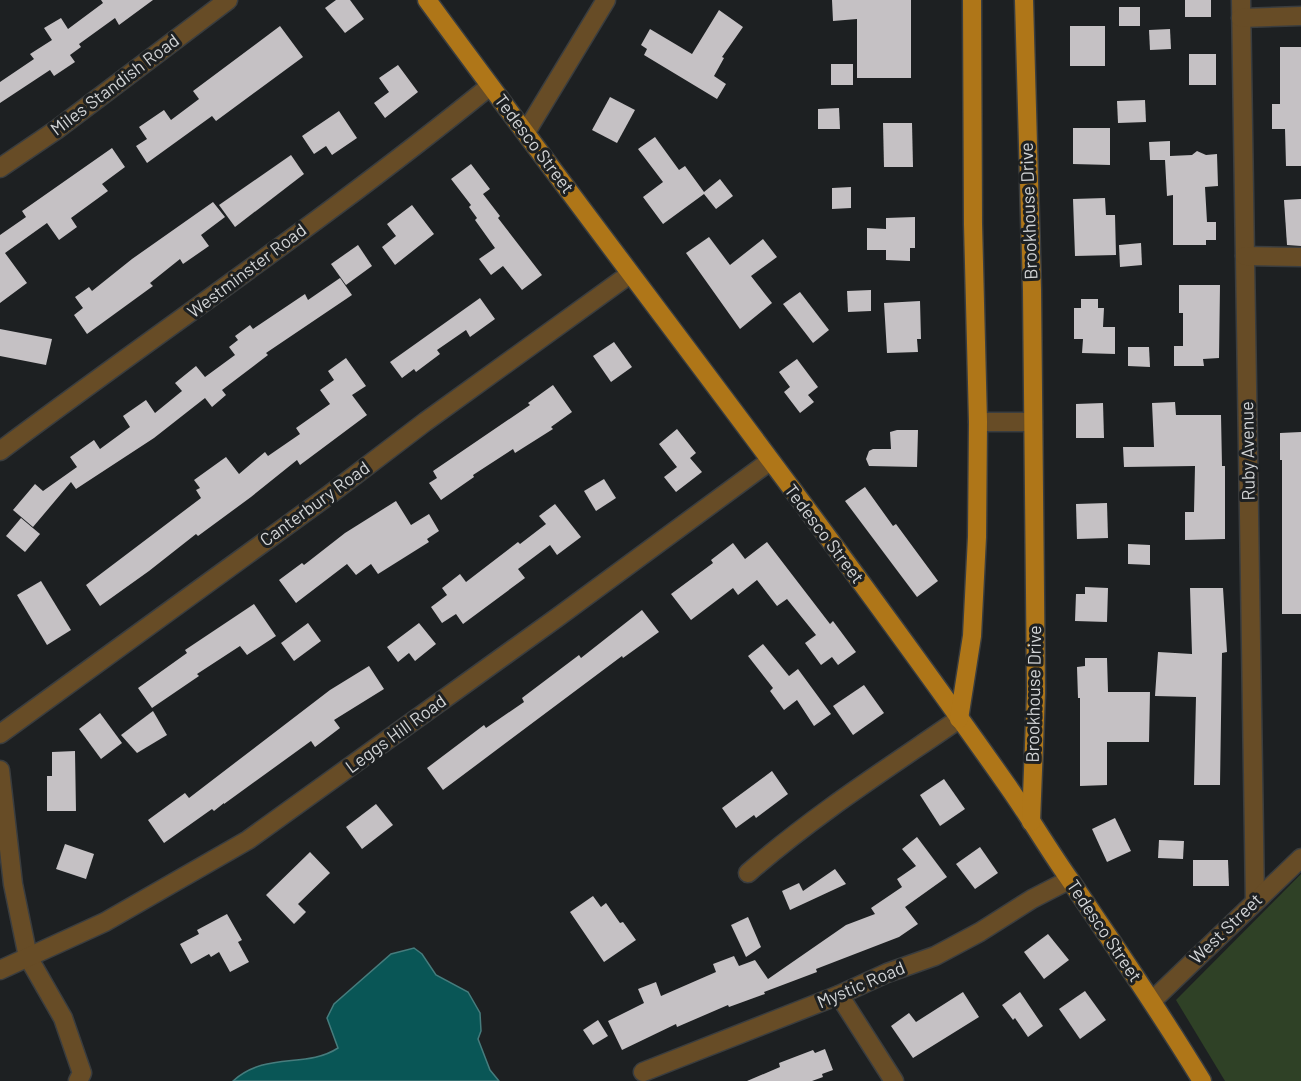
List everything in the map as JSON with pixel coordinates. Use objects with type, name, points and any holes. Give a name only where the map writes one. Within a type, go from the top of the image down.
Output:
[{"type":"main road","name":"Tedesco Street","points":[[427,0],[959,718],[1152,1000],[1202,1081]]},
{"type":"main road","points":[[959,718],[972,625],[977,537],[978,422],[973,224],[972,0]]},
{"type":"main road","name":"Brookhouse Drive","points":[[1024,0],[1032,290],[1036,693],[1031,822]]},
{"type":"street","name":"Miles Standish Road","points":[[0,168],[56,130],[228,0]]},
{"type":"street","points":[[526,132],[606,0]]},
{"type":"street","points":[[1241,9],[1301,16]]},
{"type":"street","name":"Ruby Avenue","points":[[1241,9],[1255,901]]},
{"type":"street","name":"Westminster Road","points":[[0,451],[410,151],[490,86]]},
{"type":"street","points":[[1245,256],[1301,257]]},
{"type":"street","name":"Canterbury Road","points":[[0,734],[328,495],[424,422],[630,274]]},
{"type":"street","points":[[978,422],[1033,422]]},
{"type":"street","name":"Leggs Hill Road","points":[[0,970],[105,922],[248,840],[511,652],[770,461]]},
{"type":"street","points":[[748,873],[783,842],[959,718]]},
{"type":"street","points":[[0,770],[13,884],[28,957],[63,1018],[82,1073],[78,1081]]},
{"type":"street","name":"West Street","points":[[1152,1000],[1301,858]]},
{"type":"street","name":"Mystic Road","points":[[644,1072],[839,995],[887,973],[935,956],[980,932],[1032,899],[1070,880]]},
{"type":"street","points":[[839,995],[894,1081]]},
{"type":"green space","points":[[1301,874],[1301,1081],[1225,1081],[1176,1000]]},
{"type":"water","points":[[414,948],[422,954],[436,975],[468,992],[480,1013],[481,1031],[478,1039],[490,1070],[499,1081],[233,1081],[259,1066],[313,1058],[338,1048],[327,1018],[334,1004],[391,954]]},
{"type":"building","points":[[101,0],[153,0],[119,25],[115,18],[79,44],[81,47],[70,55],[75,62],[54,76],[50,70],[0,103],[0,82],[34,59],[30,54],[52,40],[44,28],[61,18],[68,29],[103,3]]},
{"type":"building","points":[[336,0],[350,0],[364,19],[345,33],[325,8]]},
{"type":"building","points":[[832,0],[911,0],[911,78],[857,78],[857,19],[833,21]]},
{"type":"building","points":[[1185,0],[1211,0],[1211,17],[1185,17]]},
{"type":"building","points":[[1119,7],[1140,7],[1140,26],[1119,26]]},
{"type":"building","points":[[719,10],[743,27],[722,57],[724,58],[714,76],[726,84],[717,99],[644,55],[647,49],[641,45],[650,29],[692,54]]},
{"type":"building","points":[[280,26],[303,57],[216,121],[212,116],[147,163],[136,146],[147,139],[139,127],[164,110],[171,120],[199,99],[193,91]]},
{"type":"building","points":[[1070,26],[1105,26],[1105,66],[1070,66]]},
{"type":"building","points":[[1170,29],[1171,49],[1150,50],[1149,30]]},
{"type":"building","points":[[1280,47],[1301,47],[1301,166],[1286,166],[1285,129],[1272,129],[1272,104],[1280,104]]},
{"type":"building","points":[[1189,54],[1216,54],[1216,85],[1189,85]]},
{"type":"building","points":[[831,64],[853,64],[853,85],[831,85]]},
{"type":"building","points":[[398,65],[418,92],[385,118],[374,103],[389,92],[379,78]]},
{"type":"building","points":[[610,97],[635,110],[617,143],[592,130]]},
{"type":"building","points":[[1145,100],[1146,122],[1118,123],[1117,101]]},
{"type":"building","points":[[839,108],[840,129],[818,129],[818,109]]},
{"type":"building","points":[[339,111],[357,138],[332,155],[326,146],[314,154],[302,136]]},
{"type":"building","points":[[883,123],[912,123],[913,167],[884,167]]},
{"type":"building","points":[[1073,128],[1110,128],[1110,165],[1073,164]]},
{"type":"building","points":[[655,137],[679,170],[685,166],[704,192],[720,179],[733,196],[716,209],[704,194],[663,224],[643,197],[663,182],[638,149]]},
{"type":"building","points":[[1170,141],[1170,156],[1192,155],[1197,151],[1206,155],[1217,154],[1218,186],[1205,187],[1207,222],[1216,222],[1216,240],[1206,240],[1206,245],[1173,245],[1173,195],[1167,196],[1165,160],[1150,160],[1149,142]]},
{"type":"building","points":[[112,148],[125,167],[102,184],[108,191],[71,218],[77,227],[59,240],[47,223],[5,253],[27,283],[0,303],[0,235],[26,217],[22,211]]},
{"type":"building","points":[[291,155],[304,174],[235,227],[219,205]]},
{"type":"building","points":[[471,164],[490,189],[483,194],[500,216],[498,218],[542,275],[522,290],[503,266],[491,275],[479,259],[495,248],[475,220],[477,218],[469,207],[471,205],[451,179]]},
{"type":"building","points":[[851,187],[851,208],[832,209],[832,188]]},
{"type":"building","points":[[1105,198],[1106,215],[1115,215],[1116,255],[1075,256],[1073,199]]},
{"type":"building","points":[[1301,199],[1301,246],[1287,245],[1284,200]]},
{"type":"building","points":[[213,202],[225,217],[201,235],[209,246],[183,264],[180,259],[150,283],[153,286],[87,334],[74,315],[83,308],[75,297],[89,287],[92,291],[132,259]]},
{"type":"building","points":[[412,205],[434,234],[395,265],[382,247],[396,236],[387,224]]},
{"type":"building","points":[[915,217],[915,248],[910,248],[910,261],[886,260],[886,250],[867,250],[867,228],[886,229],[886,218]]},
{"type":"building","points":[[709,237],[730,265],[763,239],[777,257],[751,276],[772,303],[740,329],[686,253]]},
{"type":"building","points":[[1141,243],[1142,265],[1120,267],[1119,245]]},
{"type":"building","points":[[358,245],[372,266],[346,285],[331,264]]},
{"type":"building","points":[[340,278],[352,295],[266,353],[268,355],[222,390],[226,395],[212,407],[205,398],[154,438],[76,489],[71,482],[33,527],[13,510],[35,484],[43,491],[77,467],[70,457],[94,440],[100,449],[130,427],[123,416],[146,400],[155,413],[182,391],[175,383],[196,366],[205,377],[235,355],[229,347],[238,340],[235,336],[250,325],[253,329],[305,294],[308,300]]},
{"type":"building","points":[[1179,285],[1220,285],[1219,358],[1203,359],[1204,366],[1174,366],[1174,346],[1183,346],[1183,313],[1179,313]]},
{"type":"building","points":[[871,290],[871,311],[848,312],[847,291]]},
{"type":"building","points":[[800,292],[829,330],[813,343],[783,304]]},
{"type":"building","points":[[480,298],[495,319],[470,337],[466,330],[437,350],[440,354],[416,372],[414,369],[402,378],[390,362]]},
{"type":"building","points":[[1081,299],[1098,299],[1098,308],[1104,308],[1103,327],[1115,327],[1115,354],[1082,353],[1083,339],[1074,339],[1074,308],[1081,308]]},
{"type":"building","points":[[920,301],[921,339],[917,339],[918,352],[887,353],[884,303]]},
{"type":"building","points":[[0,329],[52,339],[46,365],[0,356]]},
{"type":"building","points":[[614,342],[632,367],[611,382],[593,356]]},
{"type":"building","points":[[1128,347],[1149,347],[1150,367],[1128,366]]},
{"type":"building","points":[[346,358],[366,386],[352,395],[367,415],[300,465],[297,460],[251,497],[198,536],[196,534],[100,606],[86,585],[201,498],[196,490],[200,488],[194,480],[226,457],[239,474],[265,452],[268,456],[300,434],[296,428],[330,404],[320,390],[334,380],[328,371]]},
{"type":"building","points":[[797,359],[818,387],[808,395],[814,402],[800,413],[784,392],[790,387],[779,372]]},
{"type":"building","points":[[553,385],[572,412],[551,427],[553,429],[515,453],[513,449],[473,475],[474,477],[441,500],[429,483],[437,478],[433,471],[530,405],[528,403]]},
{"type":"building","points":[[1175,402],[1176,415],[1221,415],[1222,466],[1225,466],[1225,539],[1185,540],[1185,512],[1194,512],[1195,466],[1124,467],[1123,447],[1154,447],[1152,403]]},
{"type":"building","points":[[1103,403],[1104,438],[1076,438],[1076,404]]},
{"type":"building","points":[[677,429],[696,453],[690,458],[702,472],[676,492],[664,477],[677,467],[659,444]]},
{"type":"building","points":[[918,430],[917,467],[869,466],[866,459],[869,451],[891,449],[890,432]]},
{"type":"building","points":[[1301,432],[1301,614],[1282,614],[1280,433]]},
{"type":"building","points":[[604,479],[616,498],[596,511],[584,491]]},
{"type":"building","points":[[865,487],[893,526],[896,524],[938,581],[917,597],[845,501]]},
{"type":"building","points":[[396,501],[411,525],[429,514],[439,531],[427,539],[429,542],[378,574],[371,564],[356,575],[347,564],[296,603],[279,580],[302,563],[304,565],[345,533]]},
{"type":"building","points":[[1107,503],[1108,538],[1077,539],[1076,504]]},
{"type":"building","points":[[555,504],[581,537],[557,555],[550,545],[518,569],[525,578],[463,624],[456,614],[442,623],[431,607],[447,595],[442,588],[460,574],[466,582],[518,542],[520,544],[546,524],[539,516]]},
{"type":"building","points":[[21,518],[40,534],[25,552],[6,536]]},
{"type":"building","points":[[767,542],[830,624],[833,621],[856,652],[838,665],[832,657],[821,665],[805,643],[816,635],[787,599],[777,606],[757,580],[738,595],[733,588],[691,620],[671,594],[713,563],[711,560],[733,543],[745,559]]},
{"type":"building","points":[[1128,544],[1150,545],[1150,565],[1128,564]]},
{"type":"building","points":[[41,581],[71,630],[47,645],[17,595]]},
{"type":"building","points":[[1085,587],[1108,588],[1107,622],[1075,621],[1076,594],[1085,594]]},
{"type":"building","points":[[1190,588],[1223,588],[1227,652],[1222,653],[1220,785],[1194,785],[1196,697],[1155,696],[1158,652],[1192,654]]},
{"type":"building","points":[[254,604],[276,636],[247,655],[240,646],[197,674],[199,676],[152,708],[138,688],[187,653],[185,650]]},
{"type":"building","points":[[642,610],[659,632],[623,658],[622,656],[443,790],[427,768],[484,725],[486,728],[524,702],[522,698],[579,655],[581,658]]},
{"type":"building","points":[[308,623],[321,641],[294,661],[281,643]]},
{"type":"building","points":[[419,623],[436,644],[415,661],[409,653],[398,662],[387,647]]},
{"type":"building","points":[[763,644],[789,676],[798,669],[831,714],[814,726],[797,700],[784,710],[770,691],[773,688],[748,656]]},
{"type":"building","points":[[1085,658],[1107,658],[1108,692],[1150,692],[1149,742],[1107,742],[1107,785],[1080,786],[1080,698],[1078,698],[1077,667],[1085,666]]},
{"type":"building","points":[[369,666],[384,689],[334,720],[340,728],[315,747],[311,741],[214,811],[212,809],[164,843],[148,820],[185,793],[189,798],[330,690]]},
{"type":"building","points":[[864,685],[884,713],[853,735],[833,706]]},
{"type":"building","points":[[153,711],[167,735],[137,753],[121,735]]},
{"type":"building","points":[[100,713],[122,743],[101,759],[79,729]]},
{"type":"building","points":[[75,751],[76,811],[47,811],[47,776],[52,776],[52,752]]},
{"type":"building","points":[[772,771],[788,794],[756,818],[754,815],[736,828],[722,808]]},
{"type":"building","points":[[944,779],[965,809],[940,826],[920,795]]},
{"type":"building","points":[[376,804],[393,825],[362,849],[346,827]]},
{"type":"building","points":[[1115,818],[1131,851],[1107,862],[1092,829]]},
{"type":"building","points":[[917,837],[947,877],[905,907],[918,924],[899,937],[816,969],[817,972],[764,992],[765,994],[729,1007],[728,1005],[677,1027],[676,1024],[622,1050],[608,1021],[644,1003],[638,989],[656,982],[661,996],[716,972],[713,964],[734,956],[739,966],[755,960],[768,979],[846,925],[875,914],[871,908],[902,887],[897,879],[916,866],[902,849]]},
{"type":"building","points":[[1159,840],[1184,841],[1183,859],[1158,858]]},
{"type":"building","points":[[65,844],[94,854],[86,879],[56,869]]},
{"type":"building","points":[[980,847],[998,873],[975,889],[956,864]]},
{"type":"building","points":[[310,852],[330,873],[298,904],[306,912],[294,924],[266,895]]},
{"type":"building","points":[[1193,860],[1228,860],[1229,886],[1193,886]]},
{"type":"building","points":[[835,869],[846,884],[790,910],[782,891],[799,883],[803,891]]},
{"type":"building","points":[[593,896],[601,907],[606,903],[636,940],[604,962],[570,912]]},
{"type":"building","points":[[227,914],[242,940],[238,942],[249,962],[230,972],[219,952],[211,957],[209,954],[191,964],[180,944],[199,934],[197,930]]},
{"type":"building","points":[[748,917],[761,947],[746,957],[731,925]]},
{"type":"building","points":[[1048,934],[1069,960],[1044,979],[1024,952]]},
{"type":"building","points":[[1085,991],[1106,1020],[1080,1039],[1059,1009]]},
{"type":"building","points":[[963,992],[979,1017],[913,1058],[891,1026],[909,1013],[916,1022]]},
{"type":"building","points":[[1020,992],[1043,1026],[1028,1037],[1015,1018],[1013,1020],[1002,1005]]},
{"type":"building","points":[[598,1020],[608,1036],[593,1045],[583,1030]]},
{"type":"building","points":[[825,1049],[833,1070],[822,1074],[823,1077],[812,1081],[747,1081],[780,1067],[779,1063],[813,1050],[815,1053]]}]
